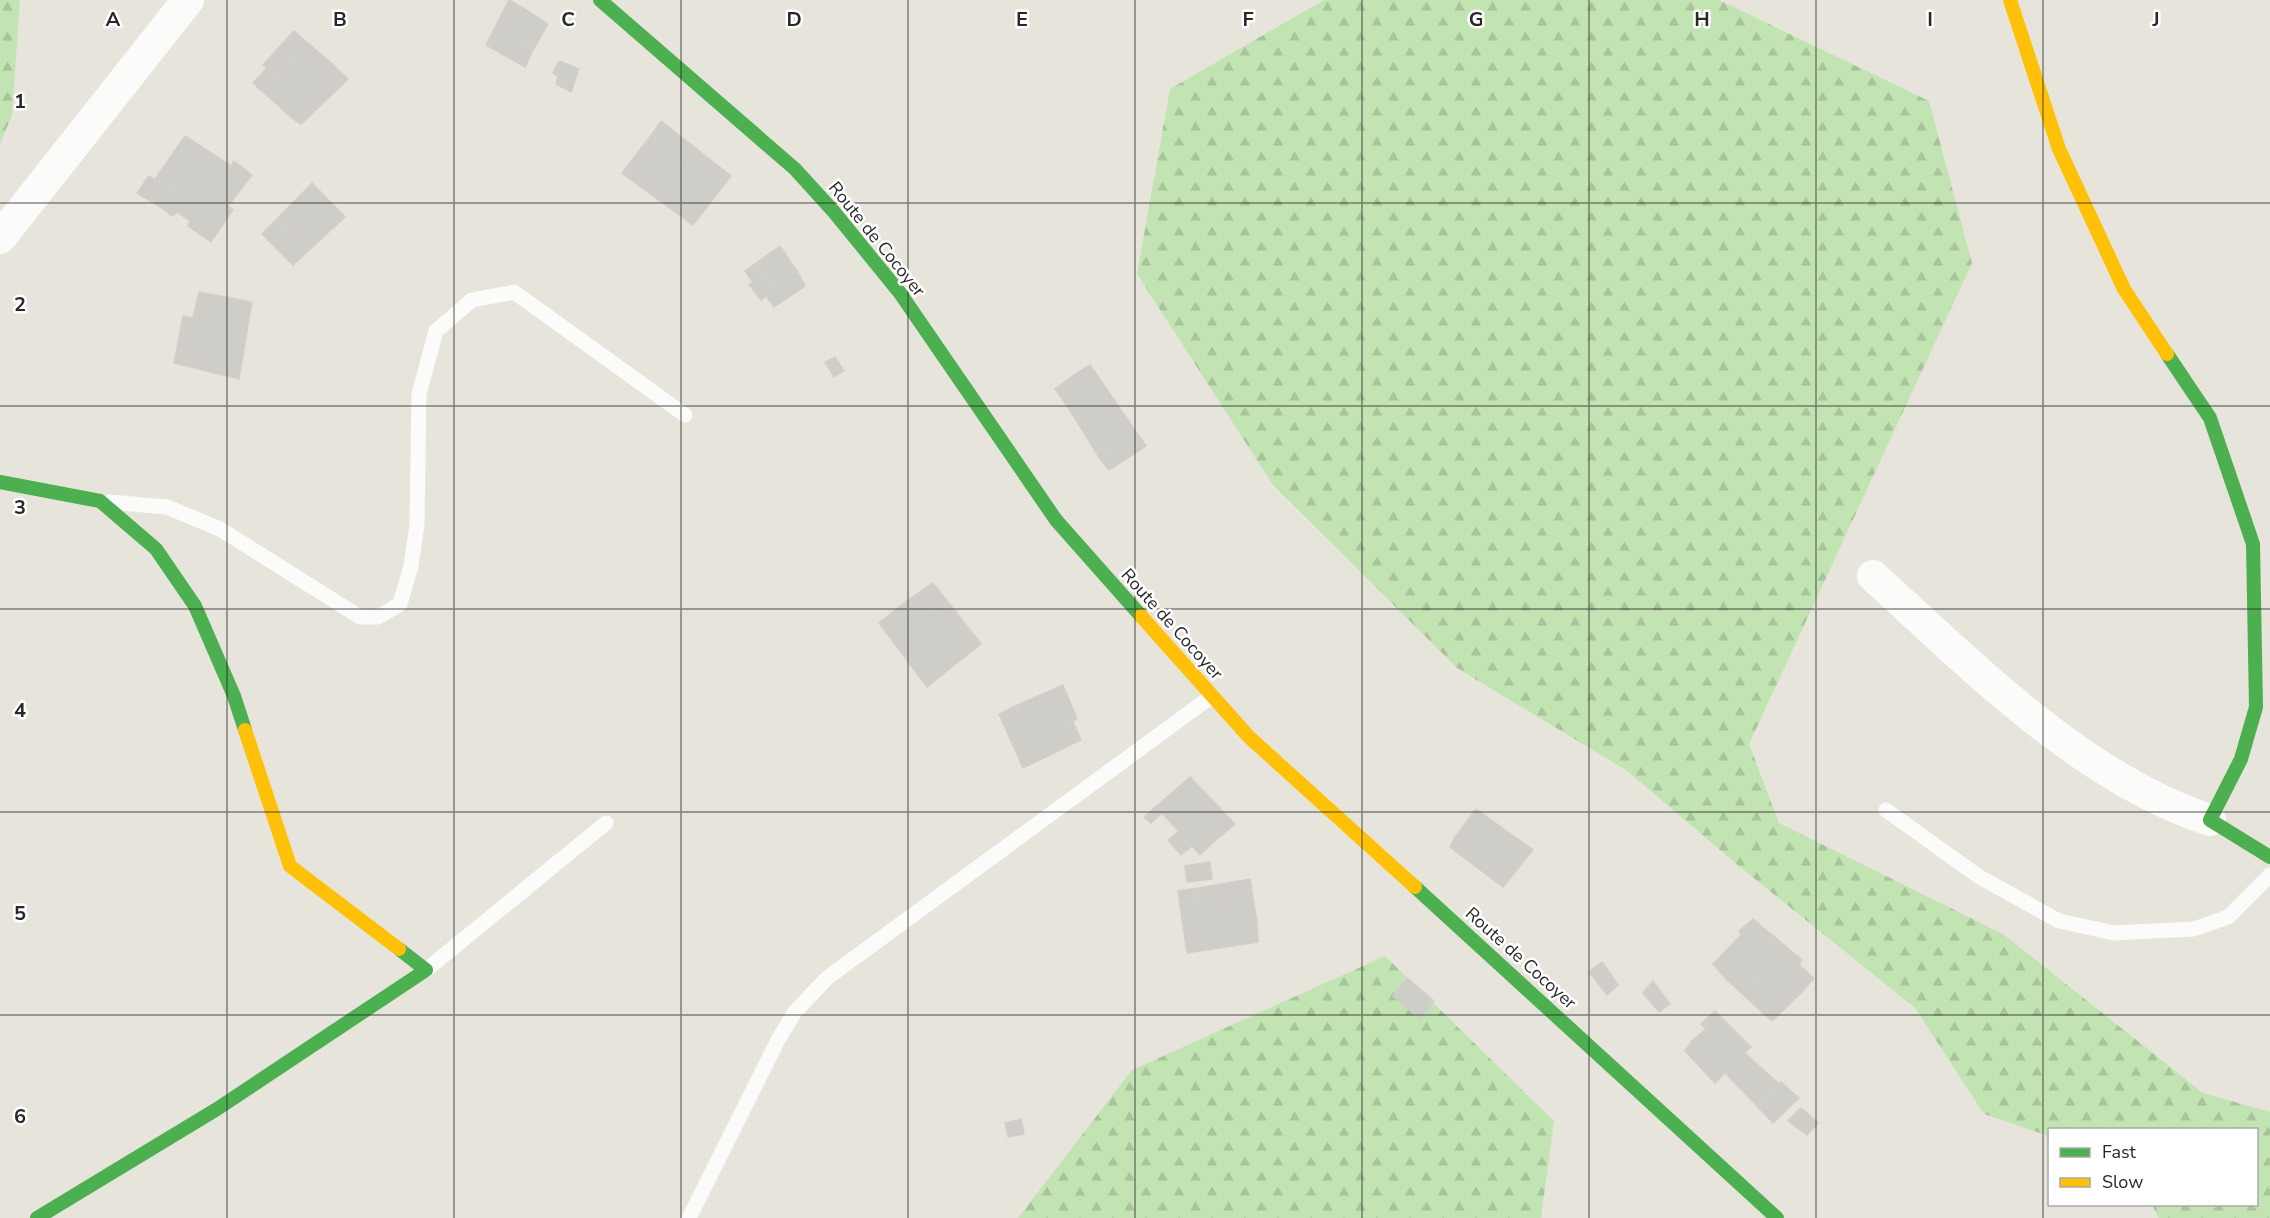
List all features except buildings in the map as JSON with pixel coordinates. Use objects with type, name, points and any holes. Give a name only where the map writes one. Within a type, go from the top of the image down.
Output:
[{"type":"street","points":[[0,238],[188,0]]},
{"type":"street","name":"Route de Cocoyer","points":[[600,0],[795,169],[834,212],[900,293],[1056,520],[1249,737],[1564,1021],[1777,1218]]},
{"type":"street","points":[[2010,0],[2059,148],[2124,289],[2210,418],[2253,544],[2256,707],[2241,759],[2210,820]]},
{"type":"street","points":[[0,482],[100,501],[156,549],[195,606],[234,696],[290,866],[426,970],[217,1109],[37,1218]]},
{"type":"street","points":[[1873,576],[2008,699],[2120,779],[2176,809],[2210,820],[2270,857]]},
{"type":"lane","points":[[100,501],[167,507],[220,529],[360,617],[378,617],[400,604],[411,566],[417,524],[419,394],[436,331],[472,300],[514,292],[685,415]]},
{"type":"lane","points":[[689,1218],[778,1040],[794,1013],[827,978],[1212,696]]},
{"type":"lane","points":[[1886,810],[1978,876],[2059,921],[2114,933],[2194,929],[2228,917],[2270,875]]},
{"type":"lane","points":[[426,970],[606,824]]},
{"type":"green space","points":[[0,0],[20,0],[12,115],[0,144]]},
{"type":"green space","points":[[1324,0],[1719,0],[1929,101],[1972,263],[1749,744],[1779,823],[2003,934],[2203,1093],[2270,1112],[2270,1218],[2159,1218],[2153,1206],[2258,1206],[2258,1128],[2048,1128],[2048,1136],[1984,1114],[1915,1008],[1740,867],[1626,770],[1457,668],[1273,485],[1137,274],[1170,89]]},
{"type":"green space","points":[[1385,956],[1554,1121],[1541,1218],[1018,1218],[1132,1070]]},
{"type":"traffic: fast","points":[[600,0],[795,169],[834,212],[900,293],[1056,520],[1141,616]]},
{"type":"traffic: fast","points":[[2167,354],[2210,418],[2253,544],[2256,707],[2241,759],[2210,820],[2270,857]]},
{"type":"traffic: fast","points":[[0,482],[100,501],[156,549],[195,606],[234,696],[245,730]]},
{"type":"traffic: fast","points":[[1415,887],[1777,1218]]},
{"type":"traffic: fast","points":[[37,1218],[217,1109],[426,970],[399,949]]},
{"type":"traffic: slow","points":[[2010,0],[2059,149],[2124,289],[2167,354]]},
{"type":"traffic: slow","points":[[1141,616],[1249,737],[1415,887]]},
{"type":"traffic: slow","points":[[245,730],[290,866],[399,949]]}]
